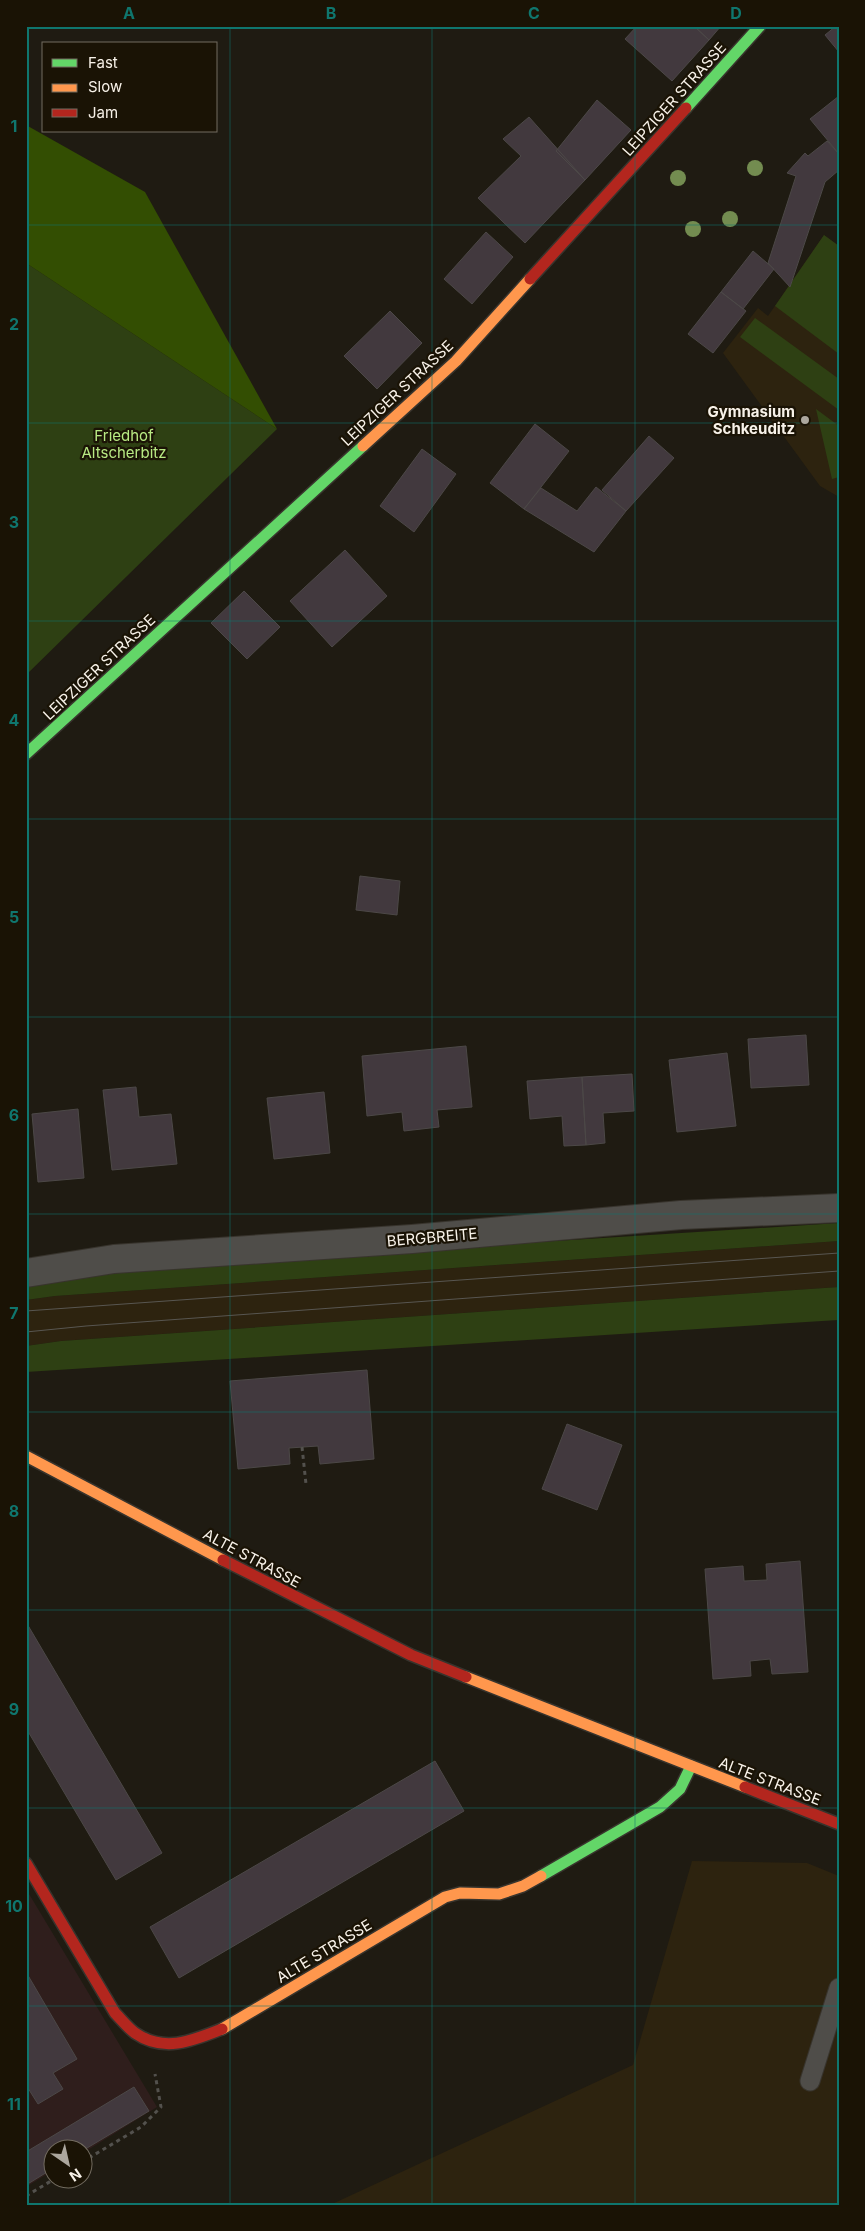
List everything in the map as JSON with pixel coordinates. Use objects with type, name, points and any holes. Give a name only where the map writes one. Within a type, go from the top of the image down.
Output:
[{"type":"street","name":"LEIPZIGER STRASSE","points":[[26,754],[456,361],[760,26]]},
{"type":"street","name":"BERGBREITE","points":[[26,1273],[114,1259],[412,1239],[681,1215],[839,1208]]},
{"type":"street","name":"ALTE STRASSE","points":[[26,1456],[294,1597],[411,1655],[839,1824]]},
{"type":"street","name":"ALTE STRASSE","points":[[26,1862],[115,2013],[135,2033],[164,2045],[193,2041],[222,2029],[445,1897],[460,1893],[499,1894],[523,1886],[660,1807],[680,1789],[691,1766]]},
{"type":"lane","points":[[810,2081],[839,1988]]},
{"type":"path","points":[[302,1447],[306,1484]]},
{"type":"path","points":[[92,2156],[140,2127],[161,2107],[155,2074]]},
{"type":"path","points":[[26,2196],[42,2186]]},
{"type":"shaded area","name":"Gymnasium Schkeuditz","points":[[824,235],[839,246],[839,497],[820,486],[723,353],[758,308],[768,316]]},
{"type":"shaded area","points":[[839,1241],[839,1287],[61,1341],[26,1346],[26,1300],[55,1296]]},
{"type":"shaded area","points":[[692,1861],[807,1863],[839,1876],[839,2205],[330,2205],[633,2065]]},
{"type":"shaded area","points":[[26,1889],[157,2107],[92,2147],[92,2138],[42,2138],[42,2177],[26,2187]]},
{"type":"green space","points":[[26,125],[145,192],[277,429],[26,263]]},
{"type":"green space","points":[[824,235],[839,246],[839,354],[775,306]]},
{"type":"green space","name":"Friedhof Altscherbitz","points":[[26,263],[277,429],[26,675]]},
{"type":"green space","points":[[755,318],[839,379],[839,410],[740,337]]},
{"type":"green space","points":[[816,409],[839,426],[839,477],[832,479]]},
{"type":"green space","points":[[839,1223],[839,1241],[55,1296],[26,1300],[26,1284],[79,1276],[192,1264]]},
{"type":"green space","points":[[839,1287],[838,1320],[26,1372],[26,1346],[61,1341]]},
{"type":"building","points":[[637,26],[694,26],[709,40],[672,81],[625,39]]},
{"type":"building","points":[[694,26],[721,26],[709,40]]},
{"type":"building","points":[[836,26],[839,26],[839,52],[825,35]]},
{"type":"building","points":[[839,96],[839,154],[810,119]]},
{"type":"building","points":[[597,100],[631,130],[585,180],[556,151]]},
{"type":"building","points":[[529,117],[585,180],[525,243],[478,198],[521,156],[503,139]]},
{"type":"building","points":[[827,141],[839,154],[839,170],[825,182],[790,287],[768,263],[796,176],[787,173],[805,153],[808,156]]},
{"type":"building","points":[[486,232],[513,257],[472,304],[444,279]]},
{"type":"building","points":[[753,251],[774,269],[743,309],[721,292]]},
{"type":"building","points":[[721,292],[746,311],[713,353],[688,334]]},
{"type":"building","points":[[390,311],[422,343],[377,389],[344,356]]},
{"type":"building","points":[[535,424],[569,451],[524,509],[490,483]]},
{"type":"building","points":[[649,436],[674,458],[626,511],[602,490]]},
{"type":"building","points":[[422,449],[456,474],[414,532],[380,506]]},
{"type":"building","points":[[596,487],[626,511],[594,552],[524,509],[541,488],[577,511]]},
{"type":"building","points":[[345,550],[387,596],[332,647],[290,601]]},
{"type":"building","points":[[244,591],[280,627],[247,659],[211,623]]},
{"type":"building","points":[[360,876],[400,881],[397,915],[356,910]]},
{"type":"building","points":[[806,1035],[809,1085],[751,1088],[748,1039]]},
{"type":"building","points":[[466,1046],[472,1107],[437,1110],[439,1127],[404,1131],[402,1112],[367,1116],[362,1056]]},
{"type":"building","points":[[727,1053],[736,1126],[677,1132],[669,1060]]},
{"type":"building","points":[[632,1074],[634,1111],[603,1113],[605,1143],[586,1145],[582,1077]]},
{"type":"building","points":[[582,1077],[586,1145],[564,1146],[562,1116],[530,1119],[527,1081]]},
{"type":"building","points":[[136,1087],[139,1117],[171,1114],[177,1164],[112,1170],[103,1090]]},
{"type":"building","points":[[324,1092],[330,1153],[274,1159],[267,1098]]},
{"type":"building","points":[[78,1109],[84,1178],[38,1182],[32,1114]]},
{"type":"building","points":[[367,1370],[374,1459],[320,1464],[318,1446],[289,1448],[290,1464],[238,1469],[230,1381]]},
{"type":"building","points":[[567,1424],[622,1445],[597,1510],[542,1489]]},
{"type":"building","points":[[800,1561],[808,1672],[772,1674],[770,1659],[750,1661],[751,1676],[713,1679],[705,1569],[743,1566],[744,1581],[767,1580],[766,1564]]},
{"type":"building","points":[[26,1622],[162,1853],[116,1880],[26,1728]]},
{"type":"building","points":[[435,1761],[464,1811],[179,1978],[150,1927]]},
{"type":"building","points":[[26,1972],[77,2059],[53,2073],[63,2089],[38,2104],[26,2085]]},
{"type":"building","points":[[134,2087],[149,2111],[92,2145],[92,2138],[49,2138]]},
{"type":"building","points":[[42,2142],[42,2175],[26,2185],[26,2152]]},
{"type":"tram line","points":[[26,1311],[839,1253]]},
{"type":"tram line","points":[[26,1332],[839,1271]]},
{"type":"traffic: fast","points":[[686,108],[760,26]]},
{"type":"traffic: fast","points":[[26,754],[363,446]]},
{"type":"traffic: fast","points":[[541,1876],[660,1807],[680,1789],[691,1766]]},
{"type":"traffic: slow","points":[[363,446],[456,361],[530,279]]},
{"type":"traffic: slow","points":[[26,1456],[223,1560]]},
{"type":"traffic: slow","points":[[466,1677],[745,1787]]},
{"type":"traffic: slow","points":[[222,2029],[445,1897],[460,1893],[499,1894],[523,1886],[541,1876]]},
{"type":"traffic: jam","points":[[530,279],[686,108]]},
{"type":"traffic: jam","points":[[223,1560],[411,1655],[466,1677]]},
{"type":"traffic: jam","points":[[745,1787],[839,1824]]},
{"type":"traffic: jam","points":[[26,1863],[115,2013],[132,2031],[146,2039],[167,2044],[189,2041],[222,2029]]},
{"type":"place","name":"Gymnasium Schkeuditz","points":[[805,420]]}]
